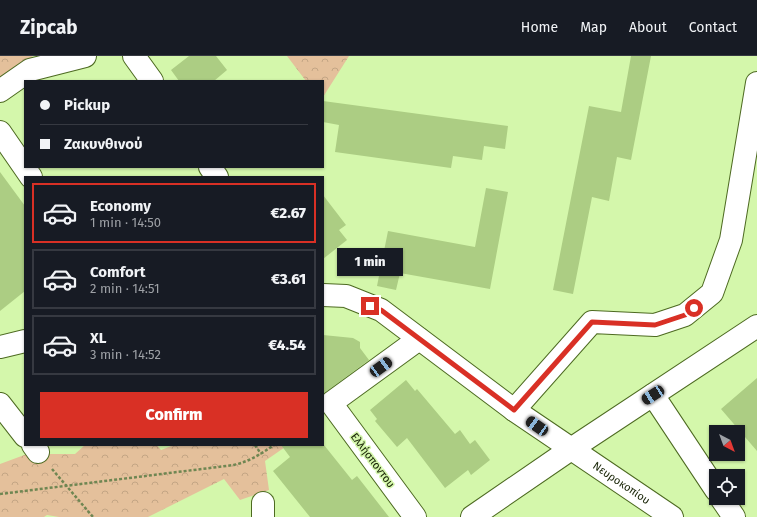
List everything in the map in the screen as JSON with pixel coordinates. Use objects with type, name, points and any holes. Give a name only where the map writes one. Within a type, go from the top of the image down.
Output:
[{"type":"street","points":[[0,91],[30,70],[85,56]]},
{"type":"street","points":[[134,56],[151,80]]},
{"type":"street","points":[[514,410],[592,322],[655,325],[685,315],[712,293],[731,240],[757,83]]},
{"type":"street","points":[[0,132],[24,167]]},
{"type":"street","name":"Νευροκοπίου","points":[[324,295],[346,296],[381,310],[514,410],[672,517]]},
{"type":"street","points":[[472,517],[571,449],[757,326]]},
{"type":"street","name":"Ελλήσποντου","points":[[415,517],[331,403],[419,339]]},
{"type":"street","points":[[0,347],[24,342]]},
{"type":"street","points":[[653,395],[709,479]]},
{"type":"street","points":[[0,404],[24,434]]},
{"type":"street","points":[[726,505],[734,517]]},
{"type":"path","points":[[256,446],[262,454]]},
{"type":"path","points":[[0,494],[234,466],[248,462],[273,446]]},
{"type":"path","points":[[67,486],[93,517]]},
{"type":"green space","points":[[0,56],[33,56],[0,79]]},
{"type":"green space","points":[[287,56],[349,56],[324,95],[324,80],[305,80]]},
{"type":"green space","points":[[84,446],[158,446],[161,450],[171,446],[287,446],[265,461],[269,490],[240,500],[224,479],[148,517],[59,517],[47,515],[44,517],[0,517],[0,464],[27,454],[75,454]]},
{"type":"building","points":[[189,56],[216,56],[227,70],[215,80],[178,80],[171,70]]},
{"type":"building","points":[[631,56],[651,56],[631,160],[617,157],[609,201],[592,197],[573,294],[553,290],[589,106],[621,112]]},
{"type":"building","points":[[324,101],[508,126],[505,149],[484,146],[482,160],[453,156],[451,168],[335,152],[339,125],[324,122]]},
{"type":"building","points":[[0,172],[24,205],[24,292],[0,311]]},
{"type":"building","points":[[486,188],[508,192],[490,289],[400,273],[396,290],[377,286],[388,231],[475,247]]},
{"type":"building","points":[[324,196],[346,225],[339,230],[347,240],[324,258]]},
{"type":"building","points":[[324,335],[353,338],[360,342],[360,348],[369,360],[324,393]]},
{"type":"building","points":[[757,378],[757,451],[745,437],[745,425],[735,425],[721,409]]},
{"type":"building","points":[[406,380],[415,391],[417,389],[455,434],[460,430],[470,444],[475,440],[490,460],[471,475],[468,470],[445,488],[407,438],[397,447],[375,421],[377,419],[370,410]]},
{"type":"building","points":[[324,445],[352,480],[357,476],[389,517],[310,517],[273,471],[290,457],[282,446]]},
{"type":"route","points":[[370,306],[381,310],[514,410],[592,322],[655,325],[685,315],[694,308]]}]
